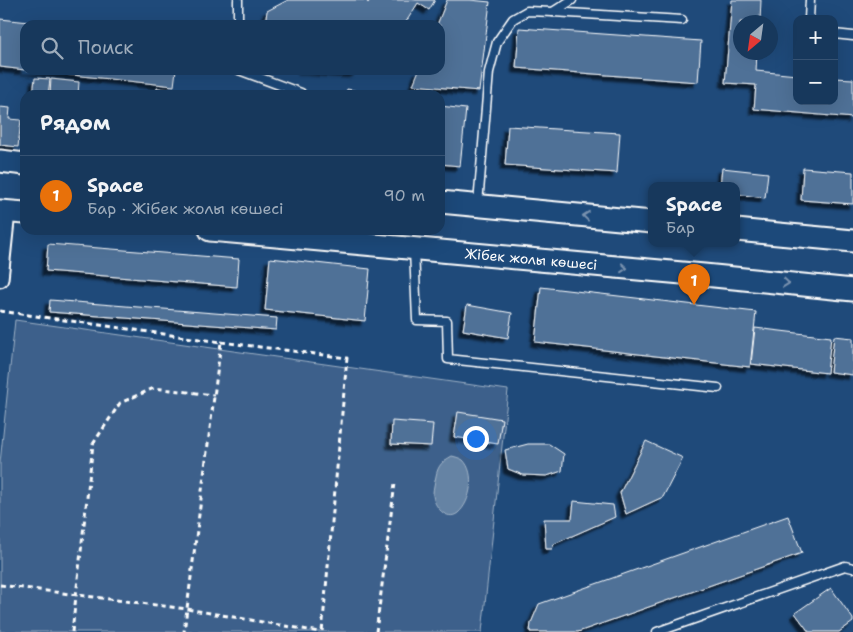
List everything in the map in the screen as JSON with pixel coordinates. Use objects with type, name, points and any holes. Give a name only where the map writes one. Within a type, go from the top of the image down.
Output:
[{"type":"main road","points":[[0,161],[20,163]]},
{"type":"main road","points":[[445,202],[648,222]]},
{"type":"main road","points":[[740,230],[853,242]]},
{"type":"main road","name":"Жібек жолы көшесі","points":[[302,235],[414,248],[853,290]]},
{"type":"street","points":[[0,278],[11,212]]},
{"type":"lane","points":[[238,0],[238,20]]},
{"type":"lane","points":[[553,12],[572,0]]},
{"type":"lane","points":[[808,15],[810,0]]},
{"type":"lane","points":[[478,205],[489,72],[497,42],[513,19],[527,12],[553,12],[682,20]]},
{"type":"lane","points":[[838,34],[853,36]]},
{"type":"lane","points":[[252,75],[293,90]]},
{"type":"lane","points":[[414,248],[416,320],[447,321],[448,359],[718,388]]},
{"type":"lane","points":[[657,632],[845,566],[853,568]]},
{"type":"path","points":[[0,311],[348,358],[321,632],[186,609],[0,585]]},
{"type":"path","points":[[184,632],[221,342]]},
{"type":"path","points":[[72,632],[93,444],[120,403],[154,388],[214,396]]},
{"type":"path","points":[[376,632],[395,483]]},
{"type":"shaded area","points":[[15,320],[508,390],[482,632],[0,632],[0,463]]},
{"type":"shaded area","points":[[452,456],[463,460],[470,472],[471,480],[466,502],[458,513],[449,516],[438,508],[433,494],[438,469]]},
{"type":"building","points":[[288,0],[366,0],[368,3],[370,0],[435,0],[429,10],[418,3],[407,20],[266,20],[267,11]]},
{"type":"building","points":[[447,0],[490,2],[479,91],[413,85],[417,75],[445,75],[445,20],[439,20]]},
{"type":"building","points":[[732,0],[761,0],[760,15],[733,15],[733,60],[757,60],[756,71],[793,75],[793,105],[838,105],[838,78],[853,79],[853,118],[754,109],[756,85],[725,83]]},
{"type":"building","points":[[0,19],[20,21],[20,69],[0,67]]},
{"type":"building","points":[[519,28],[701,41],[698,82],[516,68]]},
{"type":"building","points":[[72,75],[175,75],[174,86]]},
{"type":"building","points":[[35,78],[50,79],[49,90],[34,90]]},
{"type":"building","points":[[51,79],[79,82],[78,90],[50,90]]},
{"type":"building","points":[[157,88],[175,90],[157,90]]},
{"type":"building","points":[[0,107],[10,108],[9,119],[20,120],[18,147],[0,145]]},
{"type":"building","points":[[445,107],[466,109],[460,166],[445,164]]},
{"type":"building","points":[[508,126],[620,133],[617,173],[505,165]]},
{"type":"building","points":[[722,168],[768,173],[765,198],[740,195],[740,182],[720,182]]},
{"type":"building","points":[[803,168],[853,172],[853,204],[801,200]]},
{"type":"building","points":[[48,244],[239,259],[237,287],[46,271]]},
{"type":"building","points":[[270,258],[370,269],[365,321],[265,310]]},
{"type":"building","points":[[541,287],[756,312],[750,367],[535,342]]},
{"type":"building","points":[[50,300],[277,318],[276,330],[49,312]]},
{"type":"building","points":[[467,305],[512,313],[508,338],[463,330]]},
{"type":"building","points":[[755,328],[831,337],[827,373],[751,364]]},
{"type":"building","points":[[834,336],[853,338],[853,375],[830,372]]},
{"type":"building","points":[[458,412],[502,419],[498,444],[454,437]]},
{"type":"building","points":[[392,421],[433,424],[431,446],[391,444]]},
{"type":"building","points":[[646,441],[683,458],[663,497],[626,514],[620,493]]},
{"type":"building","points":[[528,444],[549,444],[564,454],[562,471],[547,476],[523,475],[508,469],[505,450]]},
{"type":"building","points":[[574,501],[613,505],[615,517],[554,544],[552,549],[546,549],[544,519],[572,519]]},
{"type":"building","points":[[788,516],[802,553],[578,632],[530,632],[531,623],[539,604]]},
{"type":"building","points":[[831,588],[853,619],[853,622],[839,632],[809,632],[795,613]]},
{"type":"place","name":"Space","points":[[694,305]]}]
